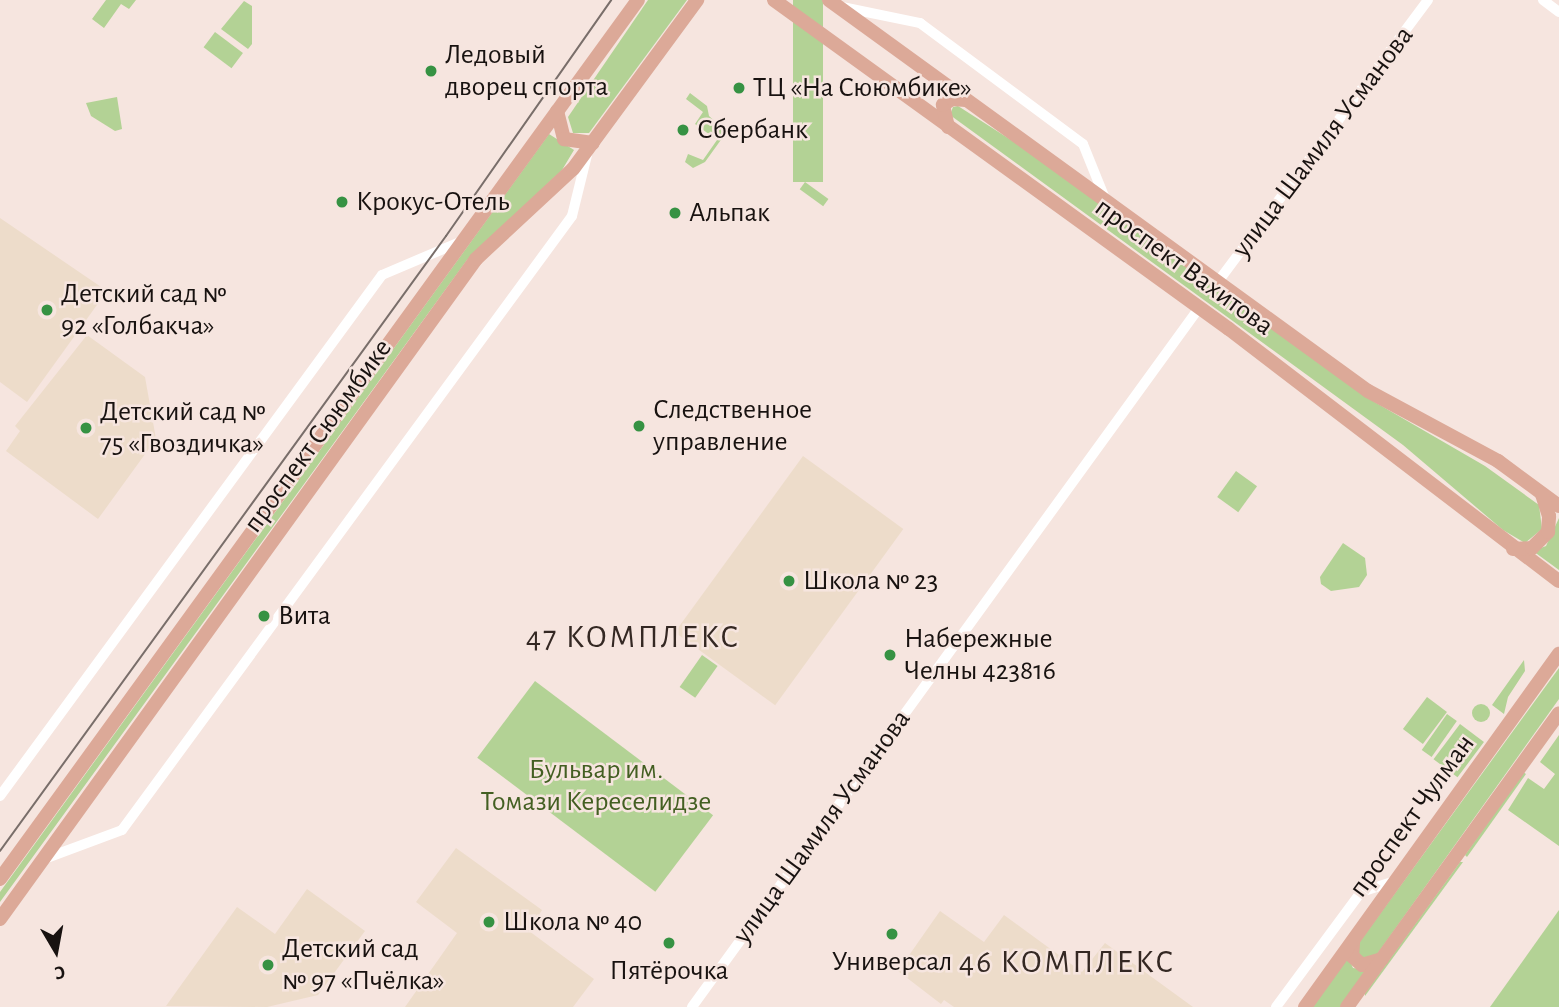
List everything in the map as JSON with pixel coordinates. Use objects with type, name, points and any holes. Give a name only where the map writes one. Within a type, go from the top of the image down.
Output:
[{"type":"main road","name":"проспект Сююмбике","points":[[0,879],[638,0]]},
{"type":"main road","name":"проспект Сююмбике","points":[[0,919],[38,861],[475,259],[573,169],[696,0]]},
{"type":"main road","name":"проспект Вахитова","points":[[774,0],[1393,451],[1511,548],[1559,581]]},
{"type":"main road","name":"проспект Вахитова","points":[[833,3],[1368,391],[1488,455],[1559,506]]},
{"type":"main road","points":[[948,127],[943,105],[952,99],[966,100]]},
{"type":"main road","points":[[557,111],[564,139],[591,146]]},
{"type":"main road","points":[[1511,548],[1532,548],[1548,532],[1549,516],[1542,492]]},
{"type":"main road","name":"проспект Чулман","points":[[1306,1007],[1559,654]]},
{"type":"main road","name":"проспект Чулман","points":[[1347,1007],[1559,713]]},
{"type":"main road","points":[[1353,942],[1355,961],[1370,965],[1382,959]]},
{"type":"street","name":"улица Шамиля Усманова","points":[[1217,283],[1428,0]]},
{"type":"street","points":[[1543,0],[1559,12]]},
{"type":"street","points":[[833,3],[920,23],[930,30],[1083,144],[1107,204]]},
{"type":"street","points":[[38,861],[122,831],[572,216],[591,146]]},
{"type":"street","points":[[0,796],[382,275],[461,241]]},
{"type":"street","name":"улица Шамиля Усманова","points":[[692,1007],[1199,308]]},
{"type":"street","points":[[1276,1007],[1361,892],[1394,881]]},
{"type":"shaded area","name":"Детский сад № 92 «Голбакча»","points":[[0,218],[107,291],[27,402],[0,382]]},
{"type":"shaded area","name":"Детский сад № 75 «Гвоздичка»","points":[[87,335],[145,377],[156,439],[98,519],[6,451],[20,431],[15,426]]},
{"type":"shaded area","name":"Школа № 23","points":[[803,456],[903,529],[775,705],[675,632]]},
{"type":"shaded area","name":"Школа № 40","points":[[456,848],[542,910],[529,931],[594,979],[573,1007],[405,1007],[457,933],[416,902]]},
{"type":"shaded area","name":"Детский сад № 97 «Пчёлка»","points":[[307,889],[365,931],[318,995],[267,1007],[166,1006],[237,907],[275,934]]},
{"type":"shaded area","points":[[940,911],[984,942],[1004,915],[1082,972],[1105,943],[1193,1007],[954,1007],[944,1000],[941,1004],[898,971]]},
{"type":"green space","points":[[106,0],[136,0],[129,9],[121,4],[104,28],[92,19]]},
{"type":"green space","points":[[648,0],[687,0],[589,133],[573,133],[568,117]]},
{"type":"green space","points":[[793,0],[823,0],[823,182],[793,182]]},
{"type":"green space","points":[[244,1],[252,6],[252,44],[248,49],[221,29]]},
{"type":"green space","points":[[215,32],[243,53],[232,68],[204,47]]},
{"type":"green space","points":[[690,93],[707,106],[709,116],[731,136],[723,137],[705,162],[693,168],[685,162],[688,154],[703,160],[717,140],[695,124],[703,112],[686,99]]},
{"type":"green space","points":[[117,97],[122,129],[115,131],[91,116],[86,103]]},
{"type":"green space","points":[[958,106],[1039,158],[1366,397],[1485,466],[1539,505],[1542,529],[1525,543],[1503,530],[1403,445],[950,115],[953,107]]},
{"type":"green space","points":[[549,134],[574,150],[562,170],[467,260],[0,902],[0,892]]},
{"type":"green space","points":[[805,182],[828,199],[823,206],[800,189]]},
{"type":"green space","points":[[1236,471],[1257,486],[1238,512],[1217,497]]},
{"type":"green space","points":[[1559,518],[1559,570],[1533,551],[1546,546]]},
{"type":"green space","points":[[1343,543],[1365,558],[1367,575],[1359,587],[1331,591],[1321,584],[1320,577]]},
{"type":"green space","points":[[702,655],[718,666],[695,698],[680,687]]},
{"type":"green space","points":[[1524,660],[1525,671],[1508,697],[1504,714],[1492,705]]},
{"type":"green space","points":[[1559,668],[1559,699],[1373,960],[1359,958],[1358,944]]},
{"type":"green space","name":"Бульвар им. Томази Кереселидзе","points":[[535,681],[713,815],[655,892],[477,758]]},
{"type":"green space","points":[[1427,697],[1447,712],[1423,744],[1403,729]]},
{"type":"green space","points":[[1477,704],[1485,704],[1490,713],[1488,720],[1477,722],[1472,717],[1472,709]]},
{"type":"green space","points":[[1447,714],[1457,721],[1432,757],[1422,750]]},
{"type":"green space","points":[[1460,724],[1484,742],[1457,777],[1434,759]]},
{"type":"green space","points":[[1559,735],[1559,846],[1508,810],[1528,778],[1544,789],[1555,774],[1540,762]]},
{"type":"green space","points":[[1523,772],[1526,774],[1467,857],[1465,855]]},
{"type":"green space","points":[[1460,862],[1463,862],[1365,996],[1365,993]]},
{"type":"green space","points":[[1559,910],[1559,1007],[1490,1007]]},
{"type":"green space","points":[[1348,957],[1353,968],[1367,970],[1340,1007],[1312,1007]]},
{"type":"tram line","points":[[0,851],[446,236],[611,0]]},
{"type":"place","name":"Ледовый дворец спорта","points":[[431,71]]},
{"type":"place","name":"ТЦ «На Сююмбике»","points":[[739,88]]},
{"type":"place","name":"Сбербанк","points":[[683,130]]},
{"type":"place","name":"Крокус-Отель","points":[[342,202]]},
{"type":"place","name":"Альпак","points":[[675,213]]},
{"type":"place","name":"Детский сад № 92 «Голбакча»","points":[[47,310]]},
{"type":"place","name":"Следственное управление","points":[[639,426]]},
{"type":"place","name":"Детский сад № 75 «Гвоздичка»","points":[[86,428]]},
{"type":"place","name":"Школа № 23","points":[[789,581]]},
{"type":"place","name":"Вита","points":[[264,616]]},
{"type":"place","name":"Набережные Челны 423816","points":[[890,655]]},
{"type":"place","name":"Школа № 40","points":[[489,922]]},
{"type":"place","name":"Универсал","points":[[892,934]]},
{"type":"place","name":"Пятёрочка","points":[[669,943]]},
{"type":"place","name":"Детский сад № 97 «Пчёлка»","points":[[268,965]]},
{"type":"district","name":"47 КОМПЛЕКС","points":[[633,637]]},
{"type":"district","name":"46 КОМПЛЕКС","points":[[1067,962]]}]
